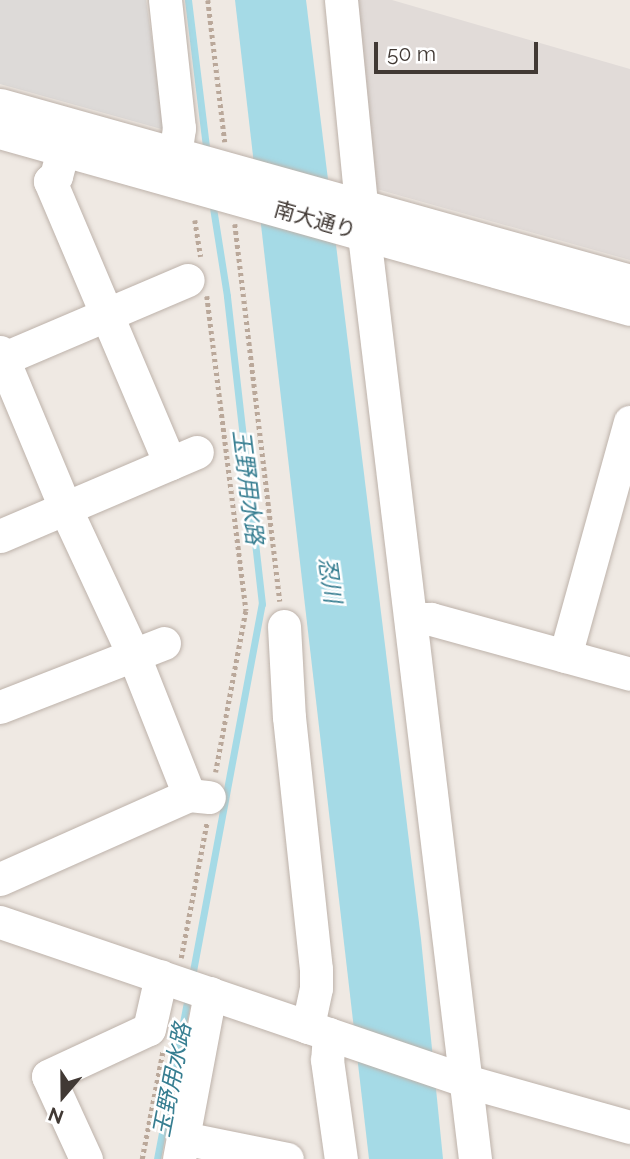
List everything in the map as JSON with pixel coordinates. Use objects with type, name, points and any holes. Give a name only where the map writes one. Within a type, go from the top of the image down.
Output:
[{"type":"street","points":[[165,0],[178,128],[211,182]]},
{"type":"street","points":[[341,0],[356,218],[412,619],[459,1079],[475,1159]]},
{"type":"street","name":"南大通り","points":[[1,94],[114,139],[211,182],[630,281]]},
{"type":"street","name":"南大通り","points":[[0,132],[64,150],[114,139]]},
{"type":"street","points":[[0,536],[184,458],[106,316],[50,181],[56,176],[64,150]]},
{"type":"street","name":"南大通り","points":[[356,218],[630,309]]},
{"type":"street","points":[[0,879],[199,796],[66,510],[1,357],[199,278]]},
{"type":"street","points":[[565,656],[630,422]]},
{"type":"street","points":[[412,619],[431,619],[630,674]]},
{"type":"street","points":[[284,626],[289,718],[316,988],[341,1159]]},
{"type":"street","points":[[0,707],[164,643]]},
{"type":"street","points":[[0,922],[170,971],[210,993],[459,1079],[630,1127]]},
{"type":"street","points":[[86,1159],[48,1076],[149,1029],[170,971]]},
{"type":"street","points":[[210,993],[181,1148],[287,1159]]},
{"type":"path","points":[[170,971],[209,807],[199,796],[217,770],[246,611],[199,278],[211,182],[208,0]]},
{"type":"path","points":[[211,182],[284,626]]},
{"type":"path","points":[[142,1159],[166,1037]]},
{"type":"shaded area","points":[[0,0],[146,0],[165,130],[0,84]]},
{"type":"shaded area","points":[[354,0],[392,0],[630,69],[630,260],[373,188]]},
{"type":"water","name":"忍川","points":[[235,0],[306,0],[421,939],[443,1159],[369,1159]]},
{"type":"waterway","name":"玉野用水路","points":[[188,0],[207,154]]},
{"type":"waterway","name":"玉野用水路","points":[[193,971],[262,604],[227,296],[212,201]]},
{"type":"waterway","name":"玉野用水路","points":[[157,1159],[187,1001]]}]
